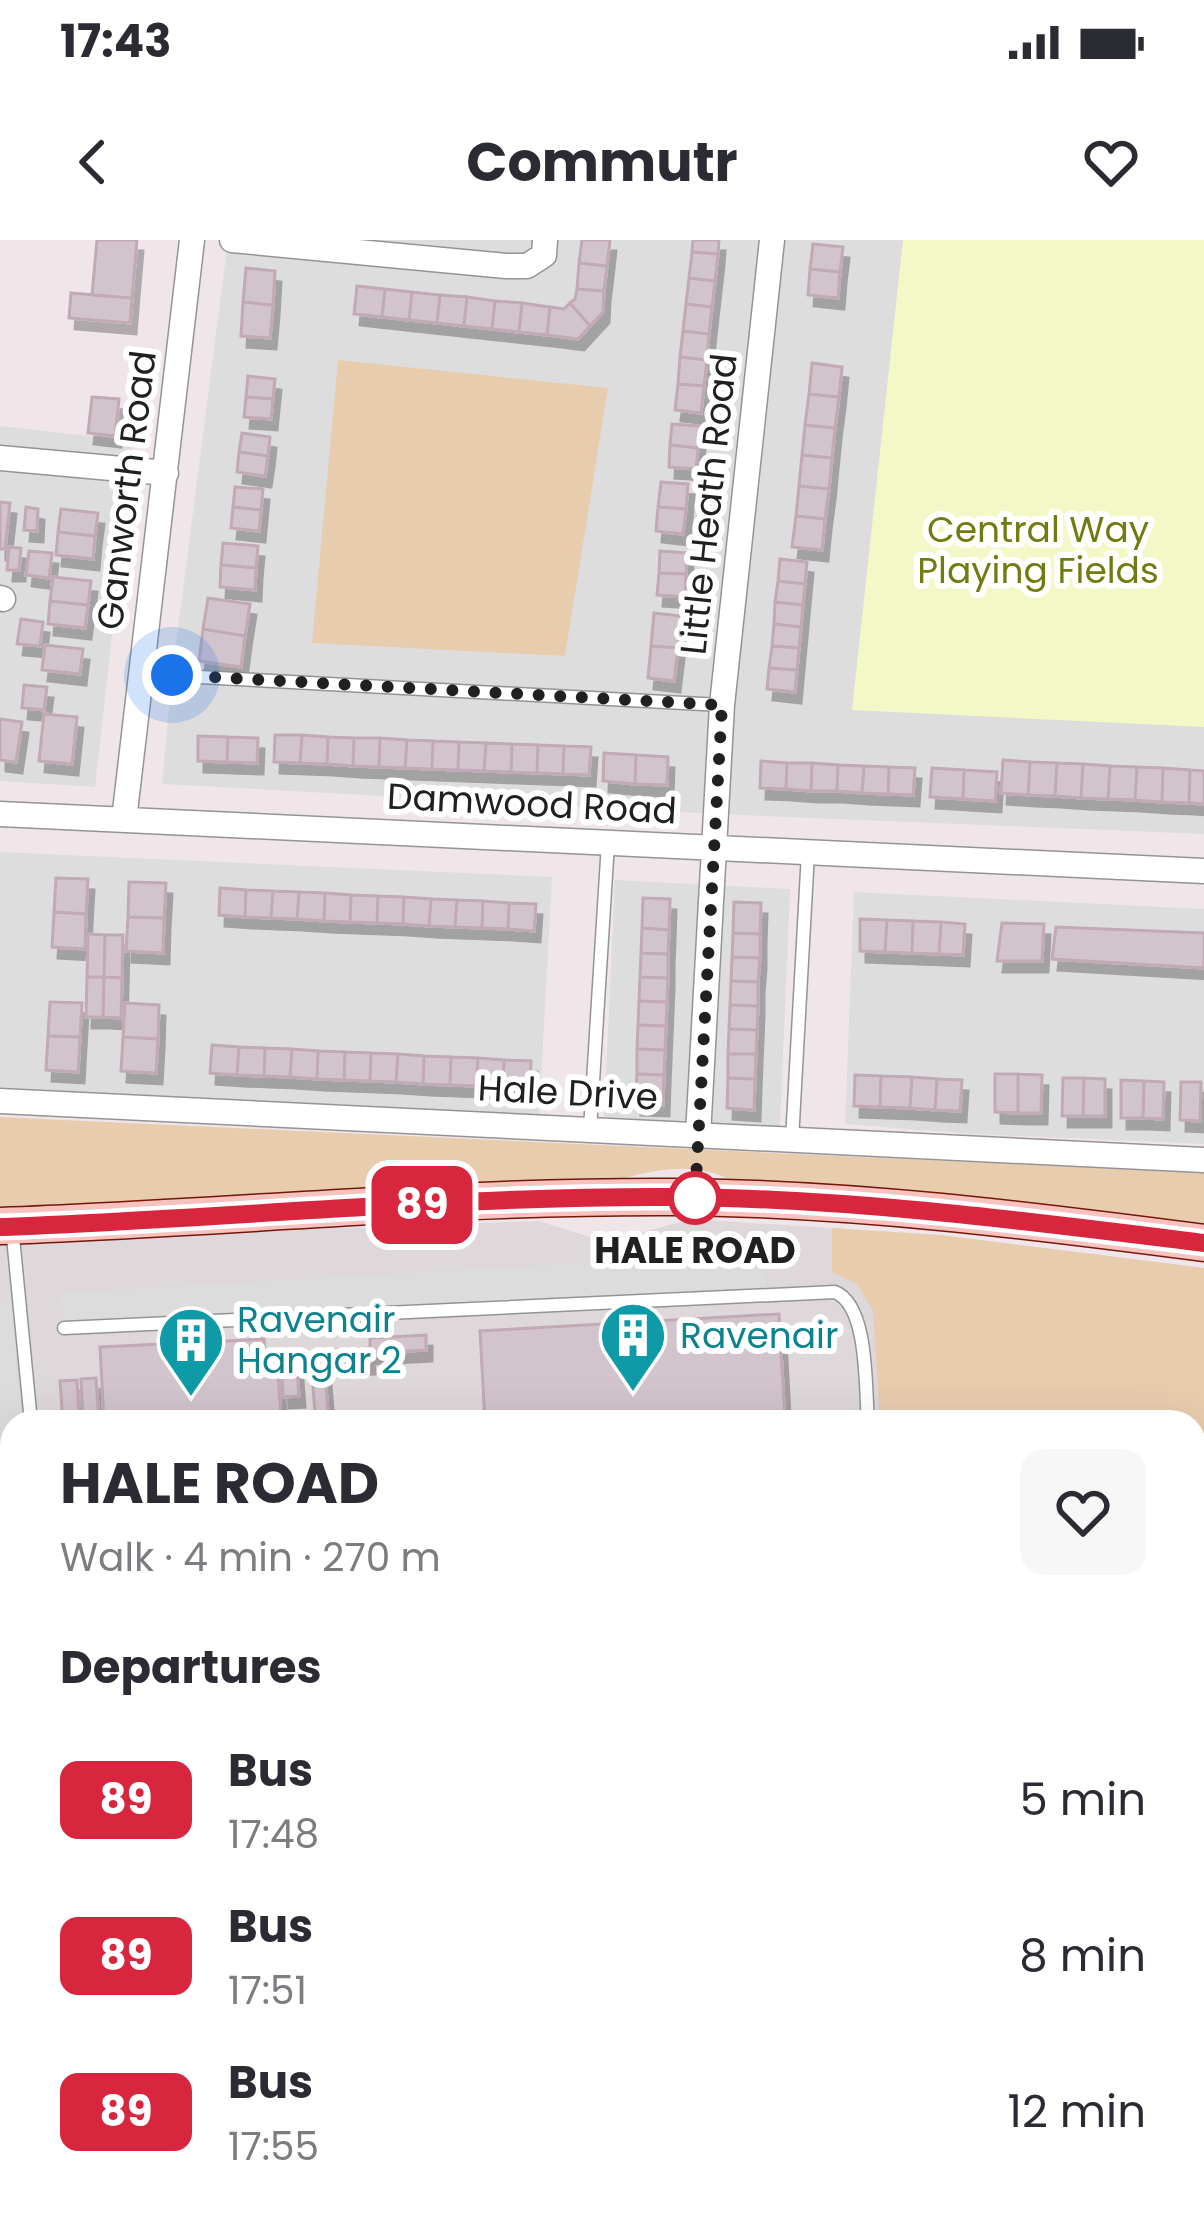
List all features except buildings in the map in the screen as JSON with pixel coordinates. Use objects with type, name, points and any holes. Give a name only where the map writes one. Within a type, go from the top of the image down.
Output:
[{"type":"street","name":"Ganworth Road","points":[[124,820],[192,240]]},
{"type":"street","points":[[232,240],[390,248],[527,266],[544,255],[545,240]]},
{"type":"street","name":"Little Heath Road","points":[[698,1135],[722,705],[772,240]]},
{"type":"street","points":[[0,458],[166,473]]},
{"type":"street","name":"Damwood Road","points":[[0,814],[1204,871]]},
{"type":"street","name":"Hale Drive","points":[[0,1101],[1204,1160]]},
{"type":"street","points":[[6,1226],[669,1197],[933,1209],[1204,1243]]},
{"type":"lane","points":[[139,674],[722,705]]},
{"type":"lane","points":[[590,1130],[608,843]]},
{"type":"lane","points":[[792,1141],[808,853]]},
{"type":"lane","points":[[6,1226],[29,1410]]},
{"type":"lane","points":[[64,1328],[835,1292],[847,1297],[858,1315],[867,1410]]},
{"type":"shaded area","points":[[228,240],[1204,240],[1204,834],[162,784]]},
{"type":"shaded area","points":[[338,360],[608,388],[565,656],[312,643]]},
{"type":"shaded area","points":[[0,426],[134,441],[95,787],[0,781]]},
{"type":"shaded area","points":[[0,852],[552,877],[539,1119],[0,1087]]},
{"type":"shaded area","points":[[615,880],[790,889],[780,1127],[604,1117]]},
{"type":"shaded area","points":[[854,892],[1204,909],[1204,1144],[845,1124]]},
{"type":"shaded area","points":[[0,1117],[1204,1173],[1204,1230],[738,1184],[720,1175],[685,1169],[649,1172],[595,1187],[0,1212]]},
{"type":"shaded area","points":[[691,1219],[940,1235],[1204,1268],[1204,1410],[0,1410],[0,1240],[539,1221],[606,1242]]},
{"type":"shaded area","points":[[832,1228],[940,1235],[1204,1268],[1204,1410],[879,1410],[873,1311],[857,1284],[832,1272]]},
{"type":"shaded area","points":[[764,1253],[766,1295],[64,1328],[61,1293]]},
{"type":"shaded area","points":[[11,1304],[21,1410],[0,1410],[0,1305]]},
{"type":"green space","name":"Central Way Playing Fields","points":[[903,240],[1204,240],[1204,727],[852,710]]},
{"type":"bus line","name":"89","points":[[0,1227],[669,1197],[933,1209],[1204,1243]]},
{"type":"place","name":"HALE ROAD","points":[[695,1198]]},
{"type":"place","name":"Ravenair","points":[[633,1394]]},
{"type":"place","name":"Ravenair Hangar 2","points":[[191,1399]]},
{"type":"route","points":[[172,675],[722,705],[695,1198]]}]
